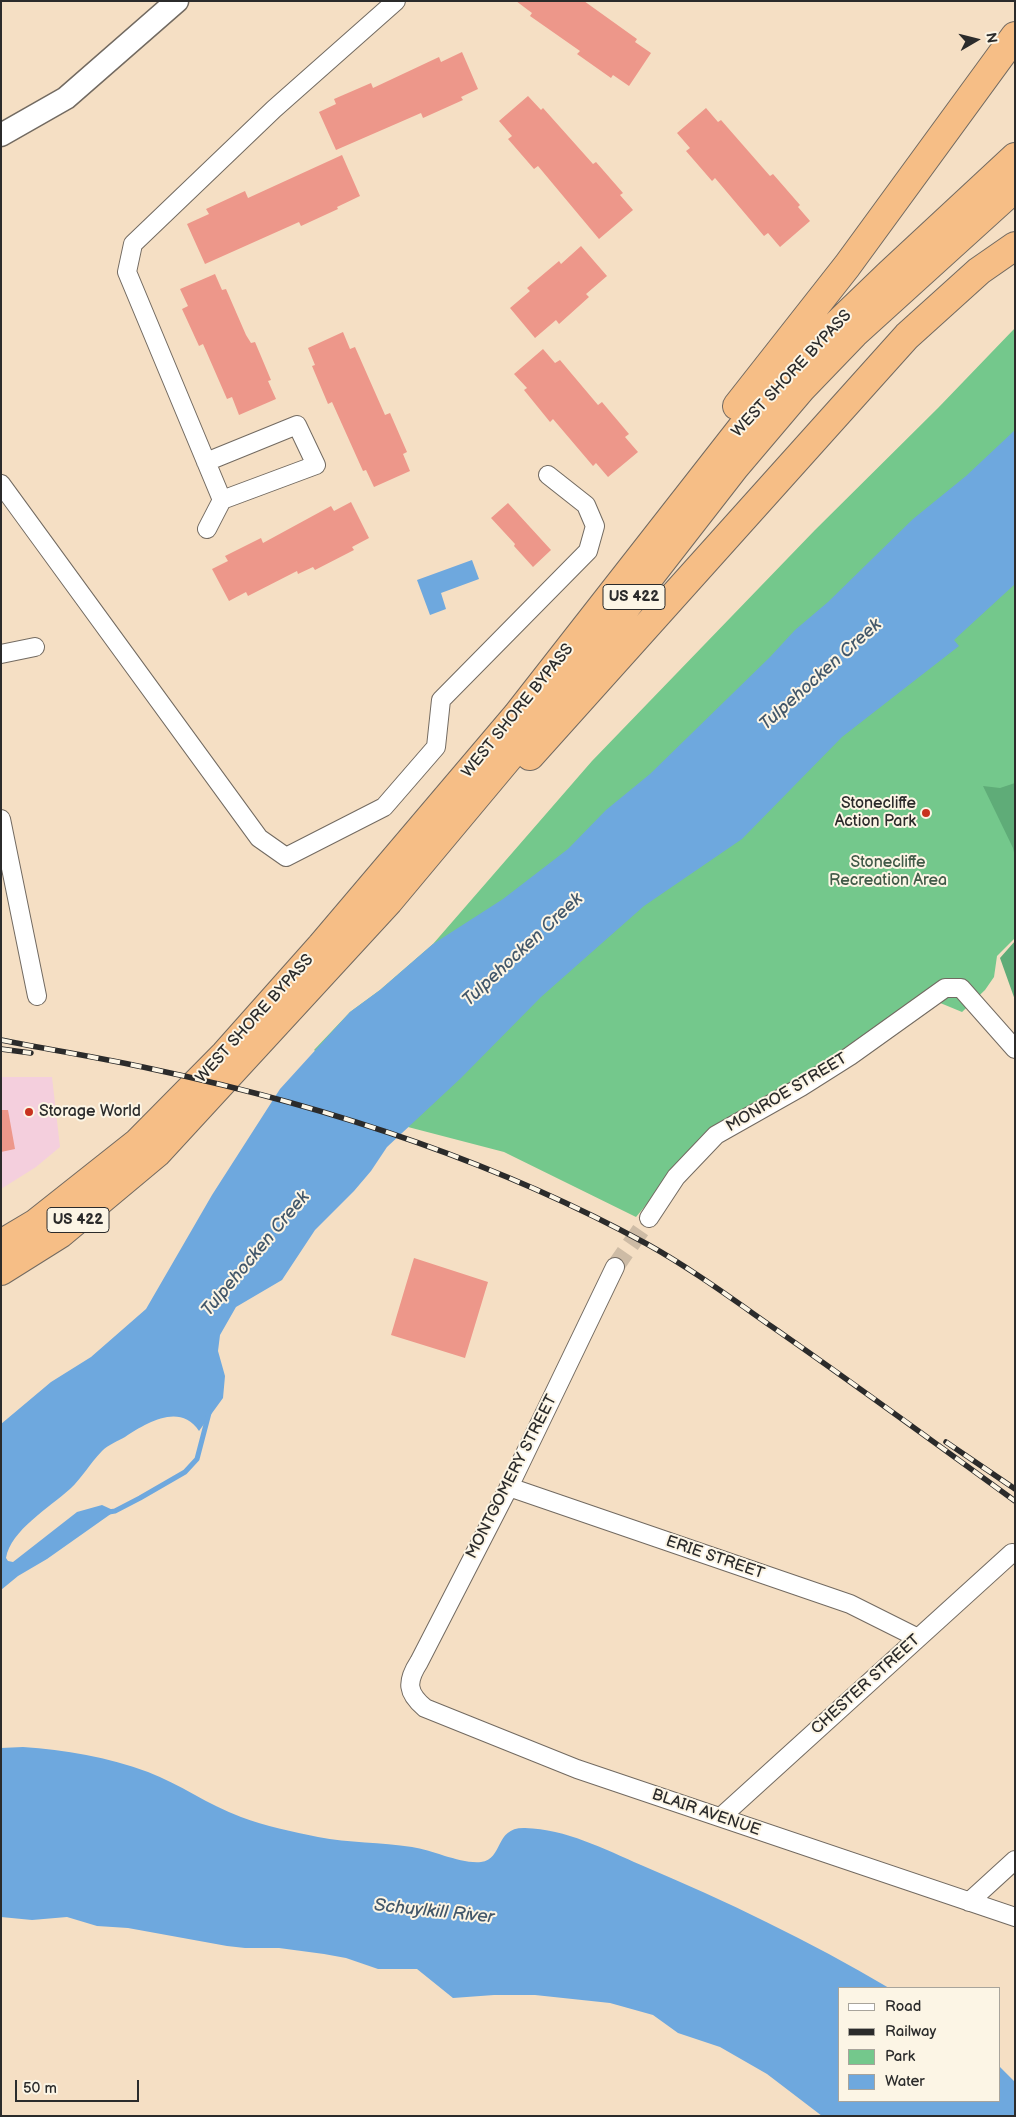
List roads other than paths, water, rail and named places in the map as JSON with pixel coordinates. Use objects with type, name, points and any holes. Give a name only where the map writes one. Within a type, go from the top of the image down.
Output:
[{"type":"highway","name":"US 422","points":[[640,559],[710,440],[846,266],[1015,36]]},
{"type":"highway","name":"WEST SHORE BYPASS","points":[[1,1244],[36,1223],[138,1143],[225,1054],[321,946],[518,715],[763,401],[889,274],[1015,157]]},
{"type":"highway","name":"WEST SHORE BYPASS","points":[[1,1271],[60,1234],[149,1160],[275,1027],[389,901],[516,749],[735,467],[802,388],[854,334],[1015,188]]},
{"type":"highway","points":[[275,1027],[560,724],[907,336],[979,271],[1015,246]]},
{"type":"highway","points":[[1,1287],[64,1248],[149,1160]]},
{"type":"highway","points":[[1,1232],[82,1187]]},
{"type":"street","points":[[1,135],[66,98],[177,1]]},
{"type":"street","points":[[222,500],[127,272],[133,244],[274,109],[396,1]]},
{"type":"street","points":[[206,462],[297,425],[316,465],[222,500],[207,529]]},
{"type":"street","points":[[1,484],[259,838],[286,857],[384,807],[436,747],[440,700],[588,551],[595,526],[586,505],[548,475]]},
{"type":"street","points":[[1,654],[35,647]]},
{"type":"street","points":[[1,819],[37,996]]},
{"type":"street","name":"MONROE STREET","points":[[649,1218],[676,1177],[716,1135],[801,1088],[850,1056],[945,988],[960,988],[1015,1049]]},
{"type":"street","name":"MONTGOMERY STREET","points":[[410,1688],[411,1674],[419,1662],[508,1487],[616,1267]]},
{"type":"street","name":"ERIE STREET","points":[[508,1487],[850,1604],[918,1638]]},
{"type":"street","name":"CHESTER STREET","points":[[721,1817],[1012,1553]]},
{"type":"street","name":"BLAIR AVENUE","points":[[410,1688],[413,1698],[425,1708],[577,1769],[1015,1917]]},
{"type":"street","points":[[970,1902],[1015,1860]]},
{"type":"water","name":"Tulpehocken Creek","points":[[1015,430],[1015,584],[954,640],[959,646],[842,737],[742,839],[644,906],[541,997],[461,1078],[387,1147],[371,1171],[354,1191],[315,1230],[282,1280],[236,1307],[220,1335],[218,1351],[225,1376],[223,1398],[199,1431],[191,1422],[173,1416],[153,1421],[104,1449],[70,1489],[23,1529],[9,1548],[6,1558],[8,1561],[13,1562],[77,1512],[102,1505],[115,1511],[47,1559],[18,1576],[1,1590],[1,1424],[51,1382],[91,1357],[146,1309],[212,1195],[280,1089],[350,1012],[380,990],[433,944],[503,899],[568,849],[606,810],[650,774],[770,657],[795,630],[828,602],[913,519],[966,476]]},
{"type":"water","points":[[472,560],[479,579],[441,593],[446,609],[430,615],[417,580]]},
{"type":"water","name":"Schuylkill River","points":[[23,1747],[55,1750],[118,1762],[171,1782],[217,1807],[269,1826],[318,1837],[412,1847],[464,1861],[481,1862],[488,1860],[508,1832],[515,1829],[540,1829],[584,1841],[767,1922],[887,1987],[838,1987],[838,2102],[1001,2102],[1001,2068],[1015,2082],[1015,2116],[822,2116],[767,2074],[720,2047],[678,2033],[653,2015],[610,2003],[535,1995],[453,1998],[417,1969],[378,1969],[346,1958],[324,1954],[279,1948],[227,1946],[128,1928],[97,1926],[67,1917],[32,1920],[1,1917],[1,1748]]},
{"type":"waterway","points":[[109,1512],[115,1511],[140,1498],[185,1472],[197,1459],[209,1413]]},
{"type":"tunnel","points":[[615,1267],[649,1218]]},
{"type":"railway","points":[[1,1040],[152,1069],[280,1100],[406,1138],[529,1186],[647,1244],[695,1273],[1015,1501]]},
{"type":"railway","points":[[1,1049],[31,1053]]},
{"type":"railway","points":[[946,1442],[1015,1489]]},
{"type":"place","name":"Stonecliffe Action Park","points":[[926,813]]},
{"type":"place","name":"Storage World","points":[[29,1112]]},
{"type":"park label","name":"Stonecliffe Recreation Area","points":[[888,872]]}]
